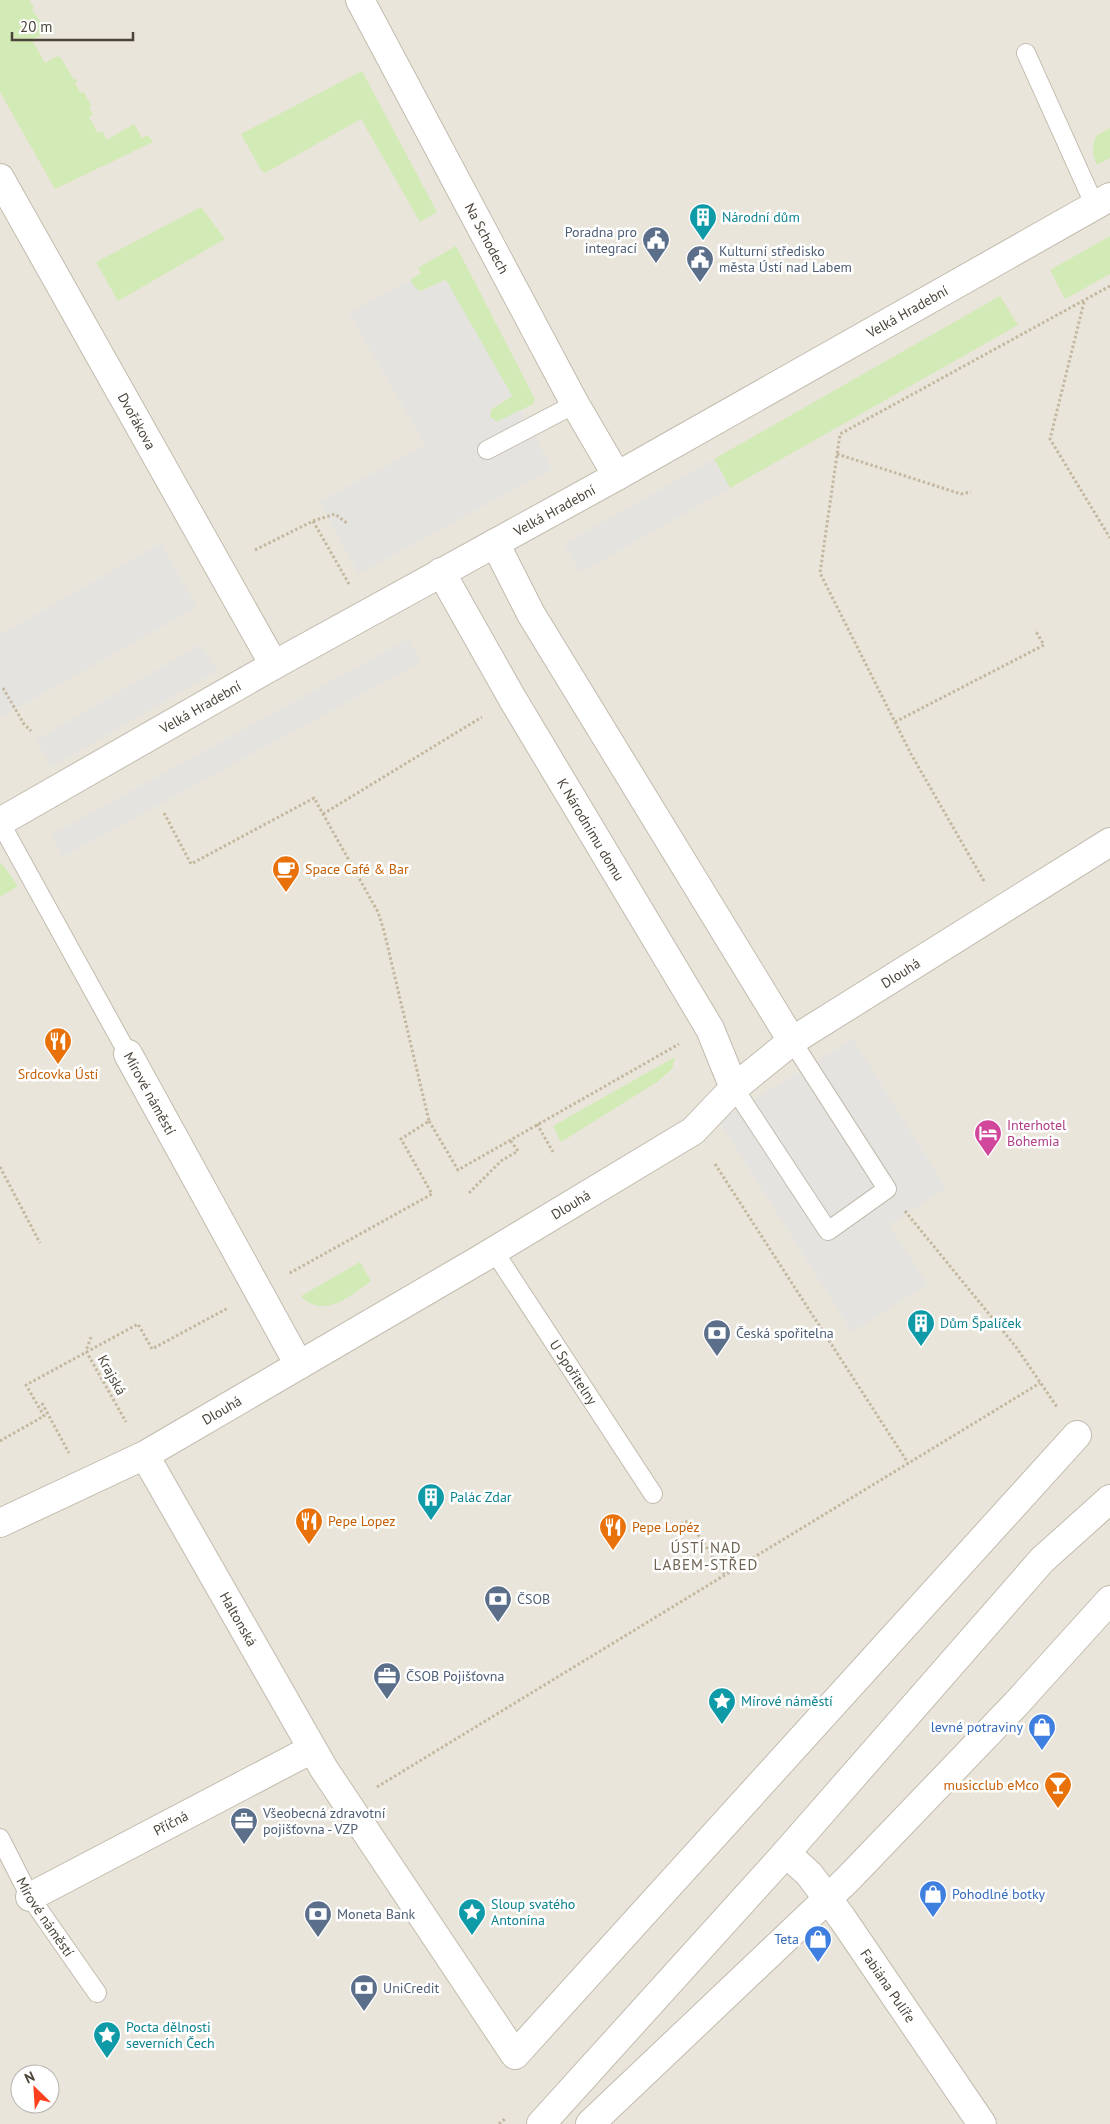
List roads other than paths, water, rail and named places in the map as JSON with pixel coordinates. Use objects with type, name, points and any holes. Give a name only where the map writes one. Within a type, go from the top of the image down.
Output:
[{"type":"street","name":"Na Schodech","points":[[360,0],[575,404],[617,476]]},
{"type":"street","name":"Dvořákova","points":[[2,186],[274,665]]},
{"type":"street","name":"Velká Hradební","points":[[0,822],[274,665],[617,476],[1102,202]]},
{"type":"street","points":[[495,543],[531,614],[792,1041]]},
{"type":"street","name":"K Národnímu domu","points":[[442,572],[512,698],[710,1029],[734,1088]]},
{"type":"street","name":"Dlouhá","points":[[0,1523],[145,1455],[494,1251],[693,1131],[734,1088],[792,1041],[1110,842]]},
{"type":"street","name":"Mírové náměstí","points":[[128,1054],[299,1366]]},
{"type":"street","points":[[318,1759],[515,2055],[1077,1435]]},
{"type":"street","name":"Haltonská","points":[[152,1468],[318,1759]]},
{"type":"street","points":[[541,2124],[786,1853],[1042,1560],[1110,1500]]},
{"type":"street","points":[[590,2124],[827,1898],[1016,1704],[1110,1600]]},
{"type":"street","name":"Příčná","points":[[30,1896],[318,1759]]},
{"type":"street","name":"Fabiána Pulíře","points":[[786,1853],[809,1874],[827,1898],[982,2124]]},
{"type":"lane","points":[[1026,52],[1102,202]]},
{"type":"lane","points":[[487,450],[575,404]]},
{"type":"lane","name":"Mírové náměstí","points":[[0,822],[128,1054]]},
{"type":"lane","points":[[734,1088],[828,1230],[887,1189],[792,1041]]},
{"type":"lane","name":"U Spořitelny","points":[[494,1251],[652,1494]]},
{"type":"lane","name":"Mírové náměstí","points":[[0,1838],[30,1896],[97,1993]]},
{"type":"place","name":"Národní dům","points":[[703,241]]},
{"type":"place","name":"Poradna pro integrací","points":[[656,264]]},
{"type":"place","name":"Kulturní středisko města Ústí nad Labem","points":[[700,283]]},
{"type":"place","name":"Space Café & Bar","points":[[286,893]]},
{"type":"place","name":"Srdcovka Ústí","points":[[58,1065]]},
{"type":"place","name":"Interhotel Bohemia","points":[[988,1157]]},
{"type":"place","name":"Dům Špalíček","points":[[921,1347]]},
{"type":"place","name":"Česká spořitelna","points":[[717,1357]]},
{"type":"place","name":"Palác Zdar","points":[[431,1521]]},
{"type":"place","name":"Pepe Lopez","points":[[309,1545]]},
{"type":"place","name":"Pepe Lopéz","points":[[613,1551]]},
{"type":"place","name":"ČSOB","points":[[498,1623]]},
{"type":"place","name":"ČSOB Pojišťovna","points":[[387,1700]]},
{"type":"place","name":"Mírové náměstí","points":[[722,1725]]},
{"type":"place","name":"levné potraviny","points":[[1042,1751]]},
{"type":"place","name":"musicclub eMco","points":[[1058,1809]]},
{"type":"place","name":"Všeobecná zdravotní pojišťovna - VZP","points":[[244,1845]]},
{"type":"place","name":"Pohodlné botky","points":[[933,1918]]},
{"type":"place","name":"Sloup svatého Antonína","points":[[472,1936]]},
{"type":"place","name":"Moneta Bank","points":[[318,1938]]},
{"type":"place","name":"Teta","points":[[818,1963]]},
{"type":"place","name":"UniCredit","points":[[364,2012]]},
{"type":"place","name":"Pocta dělnosti severních Čech","points":[[107,2059]]},
{"type":"district","name":"ÚSTÍ NAD LABEM-STŘED","points":[[706,1556]]}]
